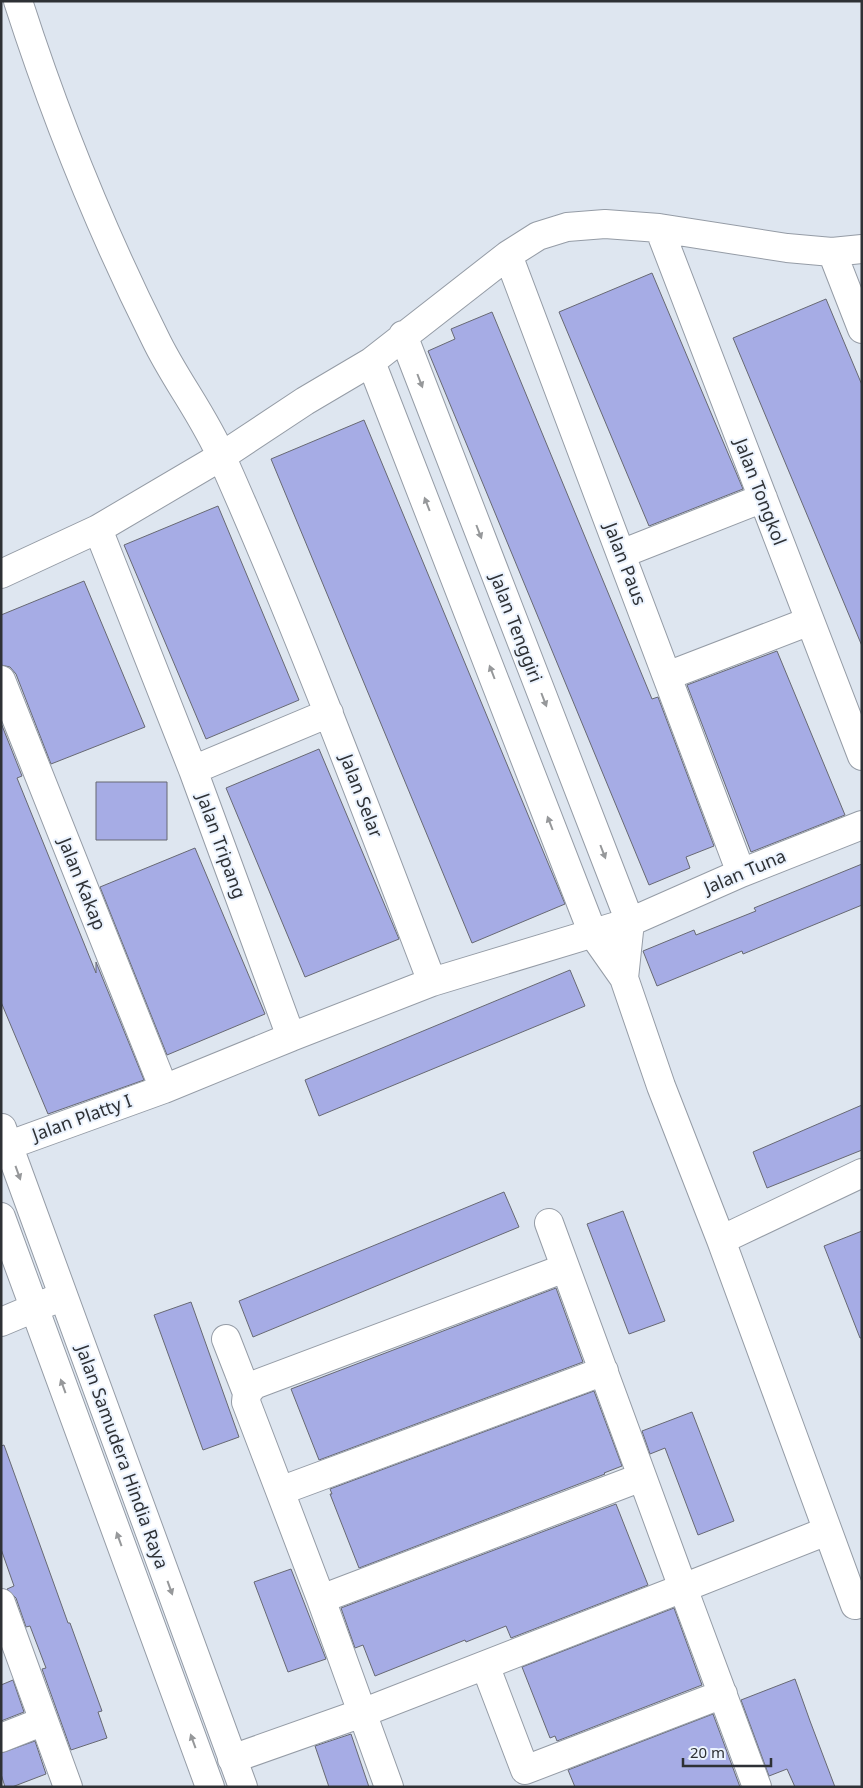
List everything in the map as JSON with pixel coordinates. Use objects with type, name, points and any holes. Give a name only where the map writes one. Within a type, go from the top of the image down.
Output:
[{"type":"street","name":"Jalan Selar","points":[[18,1],[77,165],[126,277],[156,342],[222,456],[329,713],[432,982]]},
{"type":"street","points":[[1,574],[98,529],[222,456],[305,401],[371,362],[403,335],[508,255],[538,236],[567,227],[605,224],[659,228],[787,248],[832,252],[862,249]]},
{"type":"street","name":"Jalan Tongkol","points":[[659,228],[862,756]]},
{"type":"street","points":[[832,252],[862,329]]},
{"type":"street","name":"Jalan Paus","points":[[508,255],[741,873]]},
{"type":"street","name":"Jalan Tenggiri","points":[[403,335],[630,922]]},
{"type":"street","points":[[371,362],[593,934],[624,978],[660,1086],[721,1240],[855,1605],[862,1603]]},
{"type":"street","points":[[621,554],[763,498]]},
{"type":"street","name":"Jalan Tripang","points":[[98,529],[193,770],[291,1037]]},
{"type":"street","points":[[667,676],[810,620]]},
{"type":"street","name":"Jalan Kakap","points":[[1,680],[164,1089]]},
{"type":"street","points":[[193,770],[329,713]]},
{"type":"street","name":"Jalan Tuna","points":[[593,934],[630,922],[741,873],[862,825]]},
{"type":"street","points":[[624,978],[630,922]]},
{"type":"street","points":[[164,1089],[432,982],[593,934]]},
{"type":"street","name":"Jalan Platty I","points":[[3,1140],[164,1089]]},
{"type":"street","name":"Jalan Samudera Hindia Raya","points":[[3,1140],[82,1346],[243,1787]]},
{"type":"street","points":[[721,1240],[861,1176]]},
{"type":"street","name":"Jalan Samudera Hindia Raya","points":[[1,1217],[210,1787]]},
{"type":"street","points":[[549,1224],[757,1787]]},
{"type":"street","points":[[247,1394],[259,1383],[565,1268]]},
{"type":"street","points":[[1,1322],[35,1309],[63,1295]]},
{"type":"street","points":[[226,1339],[247,1394],[246,1402],[321,1599],[389,1787]]},
{"type":"street","points":[[53,1357],[82,1346]]},
{"type":"street","points":[[280,1490],[604,1371]]},
{"type":"street","points":[[321,1599],[642,1477]]},
{"type":"street","points":[[232,1759],[362,1713],[827,1531]]},
{"type":"street","points":[[3,1611],[68,1787]]},
{"type":"street","points":[[485,1665],[528,1778],[723,1694]]},
{"type":"street","points":[[1,1738],[44,1721]]},
{"type":"building","points":[[652,273],[743,489],[649,526],[559,312]]},
{"type":"building","points":[[826,299],[862,385],[862,646],[733,338]]},
{"type":"building","points":[[492,312],[652,699],[658,697],[714,846],[686,857],[690,868],[649,885],[428,351],[455,339],[451,329]]},
{"type":"building","points":[[364,420],[565,904],[472,943],[271,459]]},
{"type":"building","points":[[218,506],[299,700],[206,739],[124,545]]},
{"type":"building","points":[[84,581],[145,727],[51,764],[16,674],[10,667],[1,665],[1,615]]},
{"type":"building","points":[[777,651],[845,815],[751,852],[687,685]]},
{"type":"building","points":[[1,723],[22,776],[17,778],[96,973],[96,962],[144,1080],[48,1114],[1,1002]]},
{"type":"building","points":[[319,749],[399,939],[305,977],[226,788]]},
{"type":"building","points":[[96,782],[167,782],[167,840],[96,840]]},
{"type":"building","points":[[195,848],[265,1014],[167,1055],[100,887]]},
{"type":"building","points":[[862,864],[862,905],[743,954],[742,951],[657,986],[643,951],[694,930],[696,935],[756,911],[754,908]]},
{"type":"building","points":[[570,970],[585,1006],[319,1116],[305,1080]]},
{"type":"building","points":[[862,1105],[862,1150],[767,1188],[753,1152]]},
{"type":"building","points":[[504,1192],[519,1227],[253,1337],[239,1301]]},
{"type":"building","points":[[623,1211],[665,1321],[629,1334],[587,1224]]},
{"type":"building","points":[[862,1231],[862,1338],[860,1338],[824,1246]]},
{"type":"building","points":[[556,1288],[583,1362],[319,1460],[291,1389]]},
{"type":"building","points":[[191,1302],[239,1437],[203,1450],[154,1315]]},
{"type":"building","points":[[594,1391],[622,1466],[359,1568],[330,1494],[332,1494],[330,1489]]},
{"type":"building","points":[[692,1412],[734,1521],[698,1535],[665,1448],[650,1454],[642,1431]]},
{"type":"building","points":[[4,1445],[102,1711],[98,1712],[107,1738],[71,1750],[42,1669],[46,1668],[30,1626],[26,1627],[16,1598],[7,1589],[14,1586],[1,1549],[1,1446]]},
{"type":"building","points":[[616,1504],[648,1585],[511,1638],[506,1626],[466,1642],[465,1640],[375,1676],[363,1645],[355,1648],[341,1608]]},
{"type":"building","points":[[291,1569],[326,1659],[288,1672],[254,1582]]},
{"type":"building","points":[[674,1608],[702,1685],[557,1741],[555,1736],[550,1738],[522,1667]]},
{"type":"building","points":[[795,1679],[835,1787],[795,1787],[787,1769],[769,1776],[741,1700]]},
{"type":"building","points":[[13,1680],[24,1712],[1,1721],[1,1685]]},
{"type":"building","points":[[713,1714],[740,1787],[575,1787],[568,1770]]},
{"type":"building","points":[[351,1734],[369,1787],[329,1787],[315,1746]]},
{"type":"building","points":[[35,1741],[46,1774],[12,1787],[5,1787],[1,1774],[1,1753]]}]
